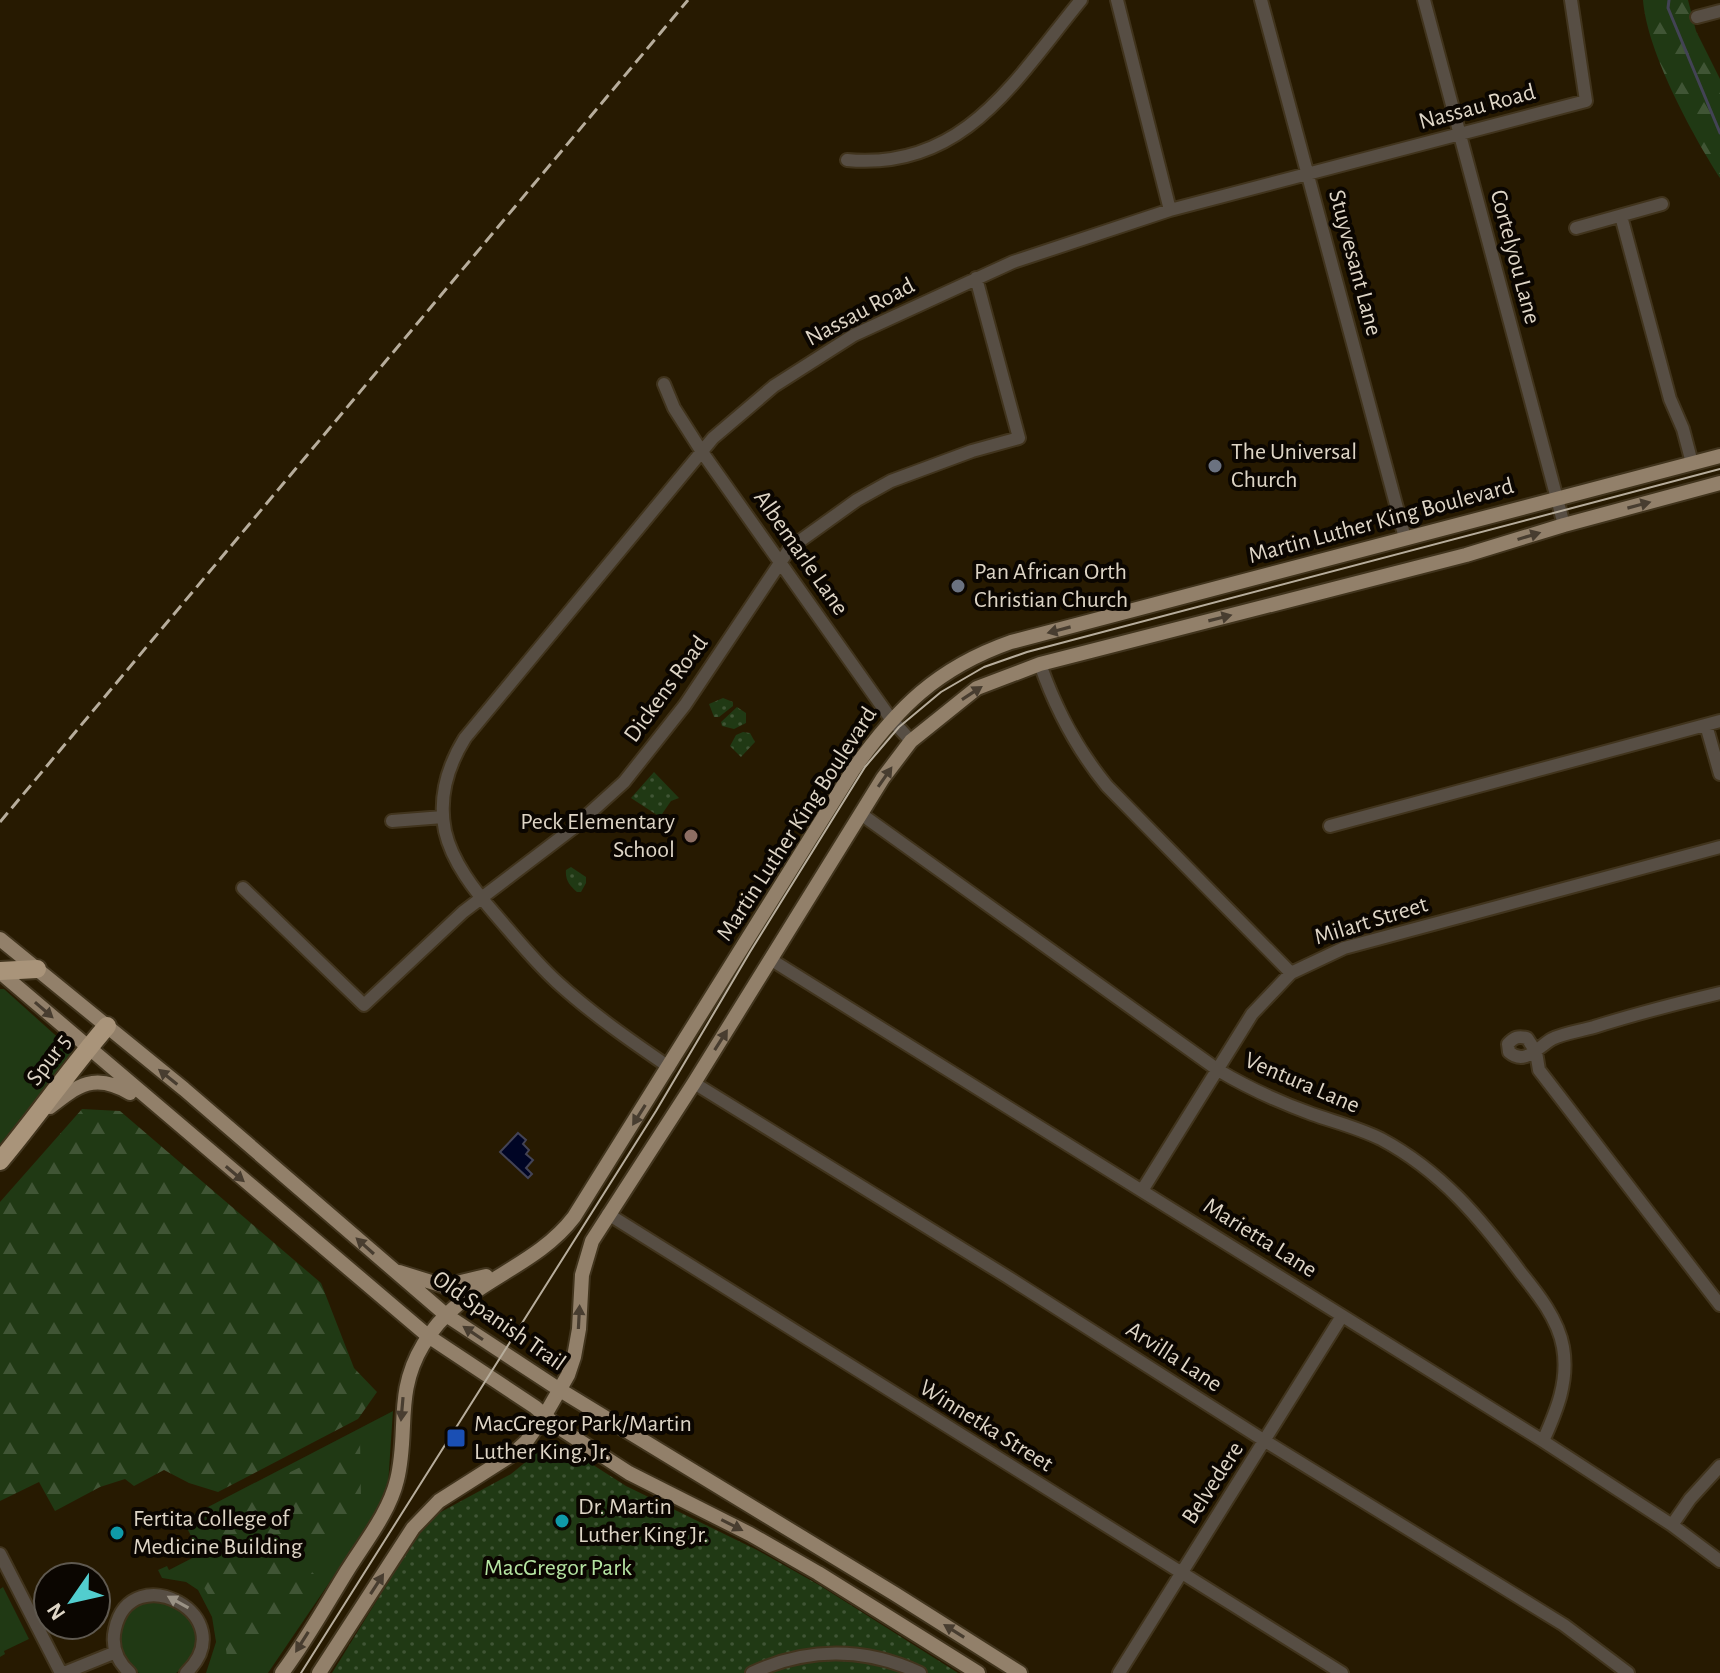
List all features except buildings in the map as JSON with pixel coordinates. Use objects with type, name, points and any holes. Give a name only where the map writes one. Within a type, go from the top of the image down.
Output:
[{"type":"highway","points":[[0,971],[37,969]]},
{"type":"highway","name":"Spur 5","points":[[0,1161],[107,1026]]},
{"type":"main road","name":"Martin Luther King Boulevard","points":[[282,1673],[392,1496],[400,1455],[404,1393],[417,1354],[428,1336],[446,1315],[486,1282],[552,1242],[574,1217],[853,770],[903,706],[942,676],[991,649],[1548,499],[1557,500],[1624,479],[1720,456]]},
{"type":"main road","name":"Martin Luther King Boulevard","points":[[319,1673],[413,1528],[439,1501],[513,1454],[526,1442],[545,1415],[568,1375],[577,1343],[582,1275],[592,1241],[883,778],[911,741],[977,688],[1040,664],[1466,555],[1720,483]]},
{"type":"main road","name":"Old Spanish Trail","points":[[0,939],[288,1178],[446,1315],[560,1390],[1020,1673]]},
{"type":"main road","name":"Old Spanish Trail","points":[[0,971],[428,1336],[629,1473],[808,1567],[978,1673]]},
{"type":"main road","points":[[34,1120],[69,1091],[87,1083],[105,1082],[120,1087],[156,1114],[176,1124]]},
{"type":"main road","points":[[391,1269],[444,1286],[481,1278],[534,1255]]},
{"type":"street","points":[[847,160],[895,161],[937,147],[959,135],[1007,89],[1081,0]]},
{"type":"street","points":[[1117,0],[1170,210]]},
{"type":"street","name":"Stuyvesant Lane","points":[[1261,0],[1405,538]]},
{"type":"street","name":"Cortelyou Lane","points":[[1424,0],[1564,525]]},
{"type":"street","name":"Nassau Road","points":[[481,898],[455,858],[446,834],[443,791],[448,770],[465,738],[702,452],[734,418],[774,386],[884,320],[1013,262],[1170,210],[1586,101],[1571,0]]},
{"type":"street","points":[[1697,17],[1720,11]]},
{"type":"street","points":[[1576,228],[1662,204]]},
{"type":"street","points":[[1621,216],[1670,399],[1683,429],[1692,463]]},
{"type":"street","name":"Dickens Road","points":[[243,888],[364,1005],[463,912],[572,829],[624,782],[685,705],[790,548],[817,526],[891,481],[972,451],[1019,438],[976,278]]},
{"type":"street","name":"Albemarle Lane","points":[[664,384],[674,408],[702,452],[891,719],[911,741]]},
{"type":"street","points":[[1040,664],[1059,715],[1088,764],[1291,973]]},
{"type":"street","points":[[1330,826],[1720,721]]},
{"type":"street","points":[[1706,725],[1720,774]]},
{"type":"street","name":"Ventura Lane","points":[[861,814],[1218,1070],[1283,1103],[1379,1138],[1430,1171],[1481,1219],[1550,1314],[1563,1344],[1565,1372],[1562,1393],[1543,1441]]},
{"type":"street","points":[[392,821],[443,817]]},
{"type":"street","name":"Milart Street","points":[[1143,1189],[1252,1014],[1291,973],[1358,944],[1720,847]]},
{"type":"street","points":[[481,898],[556,981],[607,1024],[669,1067]]},
{"type":"street","name":"Marietta Lane","points":[[770,959],[1543,1441],[1672,1525],[1720,1561]]},
{"type":"street","points":[[1508,1044],[1509,1052],[1515,1057],[1524,1057],[1552,1039],[1720,993]]},
{"type":"street","points":[[1536,1052],[1539,1070],[1720,1305]]},
{"type":"street","name":"Arvilla Lane","points":[[694,1083],[1564,1625],[1628,1673]]},
{"type":"street","name":"Winnetka Street","points":[[608,1214],[1342,1673]]},
{"type":"street","name":"Belvedere","points":[[1119,1673],[1342,1316]]},
{"type":"street","points":[[1672,1525],[1690,1499],[1720,1466]]},
{"type":"street","points":[[0,1554],[63,1673],[116,1652]]},
{"type":"street","points":[[130,1673],[116,1652],[114,1631],[122,1612],[148,1595],[169,1596],[187,1606],[199,1623],[202,1644],[190,1671]]},
{"type":"street","points":[[752,1673],[791,1657],[835,1652],[880,1659],[920,1673]]},
{"type":"green space","points":[[1643,0],[1688,0],[1696,31],[1720,79],[1720,178],[1684,116],[1662,68],[1646,21]]},
{"type":"green space","points":[[723,698],[733,702],[733,706],[719,717],[714,717],[709,704]]},
{"type":"green space","points":[[737,707],[746,713],[746,723],[734,729],[722,726],[721,722]]},
{"type":"green space","points":[[750,733],[755,742],[741,757],[730,746],[736,735]]},
{"type":"green space","points":[[654,772],[679,798],[671,801],[660,817],[631,798]]},
{"type":"green space","points":[[571,867],[586,877],[581,892],[577,892],[567,880],[566,870]]},
{"type":"green space","points":[[0,989],[4,989],[73,1051],[73,1056],[0,1144]]},
{"type":"green space","points":[[82,1109],[120,1111],[321,1283],[354,1368],[377,1392],[358,1419],[218,1492],[189,1483],[164,1470],[134,1486],[125,1479],[100,1487],[55,1511],[39,1482],[0,1501],[0,1202]]},
{"type":"green space","points":[[393,1411],[388,1485],[376,1514],[268,1673],[206,1673],[216,1642],[212,1617],[198,1590],[186,1582],[162,1578],[158,1570],[167,1566],[169,1570],[200,1554],[183,1520]]},
{"type":"green space","points":[[360,1438],[361,1500],[303,1563],[319,1579],[299,1616],[239,1673],[229,1673],[222,1618],[197,1576],[221,1563],[202,1515]]},
{"type":"green space","name":"MacGregor Park","points":[[550,1442],[562,1445],[626,1486],[757,1550],[819,1585],[958,1673],[332,1673],[416,1537],[439,1513],[511,1474]]},
{"type":"green space","points":[[3,1587],[29,1639],[4,1651],[5,1654],[0,1657],[0,1589]]},
{"type":"green space","points":[[152,1599],[177,1604],[192,1619],[196,1638],[194,1648],[190,1658],[176,1673],[139,1673],[122,1654],[119,1632],[123,1621],[140,1604]]},
{"type":"water","points":[[518,1133],[526,1140],[523,1144],[529,1150],[526,1154],[533,1160],[526,1168],[532,1174],[528,1178],[500,1152]]},
{"type":"waterway","points":[[1669,0],[1668,8],[1720,133]]},
{"type":"tram line","points":[[301,1673],[656,1111],[865,767],[899,727],[941,692],[984,667],[1027,652],[1720,469]]},
{"type":"railway","points":[[0,822],[688,0]]},
{"type":"place","name":"The Universal Church","points":[[1215,466]]},
{"type":"place","name":"Pan African Orth Christian Church","points":[[958,586]]},
{"type":"place","name":"Peck Elementary School","points":[[691,836]]},
{"type":"place","name":"MacGregor Park/Martin Luther King, Jr.","points":[[456,1438]]},
{"type":"place","name":"Dr. Martin Luther King Jr.","points":[[562,1521]]},
{"type":"place","name":"Fertita College of Medicine Building","points":[[117,1533]]}]
